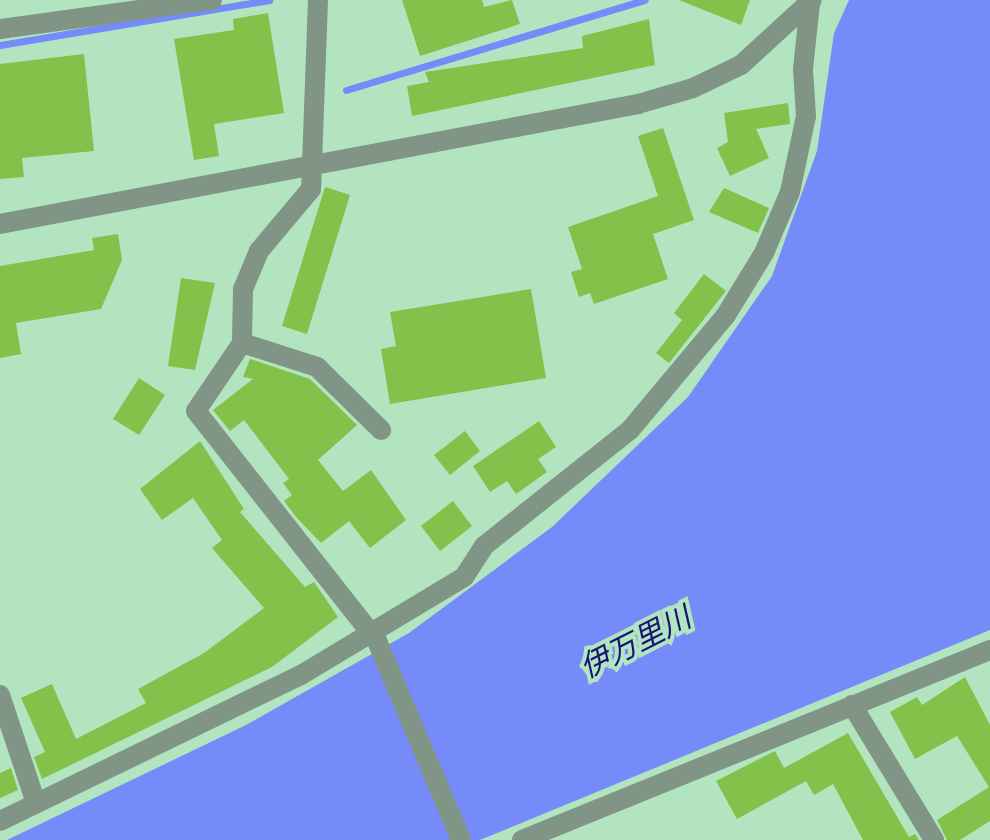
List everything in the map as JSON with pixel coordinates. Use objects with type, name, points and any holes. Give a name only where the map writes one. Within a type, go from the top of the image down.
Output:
[{"type":"street","points":[[0,29],[147,6],[212,0]]},
{"type":"street","points":[[318,0],[311,189],[259,251],[243,289],[242,343],[196,411],[373,637],[461,840]]},
{"type":"street","points":[[0,224],[693,88],[741,65],[811,1]]},
{"type":"street","points":[[0,821],[373,637],[464,577],[484,546],[630,430],[726,315],[764,253],[790,192],[806,116],[811,1]]},
{"type":"street","points":[[242,343],[317,367],[381,430]]},
{"type":"street","points":[[522,840],[990,650]]},
{"type":"street","points":[[0,695],[9,758],[36,803]]},
{"type":"street","points":[[852,705],[934,840]]},
{"type":"water","name":"伊万里川","points":[[849,0],[990,0],[990,630],[480,840],[7,840],[246,725],[409,633],[552,527],[688,397],[772,276],[817,151],[834,33]]},
{"type":"building","points":[[402,0],[482,0],[484,7],[512,0],[520,24],[420,56]]},
{"type":"building","points":[[679,0],[750,0],[741,25]]},
{"type":"building","points":[[268,13],[284,113],[214,124],[219,156],[194,160],[174,39],[234,30],[233,19]]},
{"type":"building","points":[[649,19],[655,65],[412,116],[407,86],[429,82],[425,72],[583,48],[582,36]]},
{"type":"building","points":[[84,54],[94,151],[22,158],[24,177],[0,179],[0,64]]},
{"type":"building","points":[[788,103],[790,124],[756,129],[769,158],[730,176],[717,148],[728,142],[724,113]]},
{"type":"building","points":[[663,128],[694,220],[653,234],[668,279],[594,304],[590,293],[579,297],[571,272],[582,269],[568,227],[658,196],[638,136]]},
{"type":"building","points":[[325,187],[350,195],[307,334],[282,326]]},
{"type":"building","points":[[724,188],[769,208],[758,233],[709,212]]},
{"type":"building","points":[[118,234],[122,260],[101,309],[16,323],[21,354],[0,358],[0,266],[94,250],[92,238]]},
{"type":"building","points":[[704,274],[726,291],[669,363],[656,353],[682,320],[674,313]]},
{"type":"building","points":[[181,278],[215,283],[195,370],[168,366]]},
{"type":"building","points":[[531,289],[546,378],[390,404],[381,349],[396,346],[390,312]]},
{"type":"building","points":[[250,359],[310,379],[357,425],[318,460],[343,491],[371,470],[406,520],[370,548],[349,521],[321,543],[284,501],[292,495],[283,483],[289,479],[244,420],[230,431],[213,410],[253,379],[243,377]]},
{"type":"building","points":[[139,378],[165,395],[139,435],[113,419]]},
{"type":"building","points":[[539,421],[556,447],[538,459],[547,472],[516,494],[507,481],[490,492],[473,466]]},
{"type":"building","points":[[465,431],[480,451],[450,475],[434,455]]},
{"type":"building","points":[[200,441],[244,509],[240,512],[305,587],[314,582],[338,617],[272,667],[42,779],[34,757],[45,752],[21,698],[52,684],[76,739],[146,703],[138,689],[204,653],[264,608],[212,548],[222,540],[193,498],[162,520],[140,489]]},
{"type":"building","points":[[453,501],[472,526],[440,551],[421,526]]},
{"type":"building","points":[[965,677],[990,725],[990,821],[960,840],[947,840],[937,820],[989,787],[957,736],[915,759],[890,712],[917,697],[922,705]]},
{"type":"building","points":[[848,733],[909,837],[915,834],[919,840],[863,840],[833,784],[814,795],[806,781],[737,819],[716,781],[775,751],[784,768]]},
{"type":"building","points":[[11,768],[18,790],[0,798],[0,773]]},
{"type":"waterway","points":[[0,45],[269,0]]},
{"type":"waterway","points":[[346,90],[645,0]]}]
